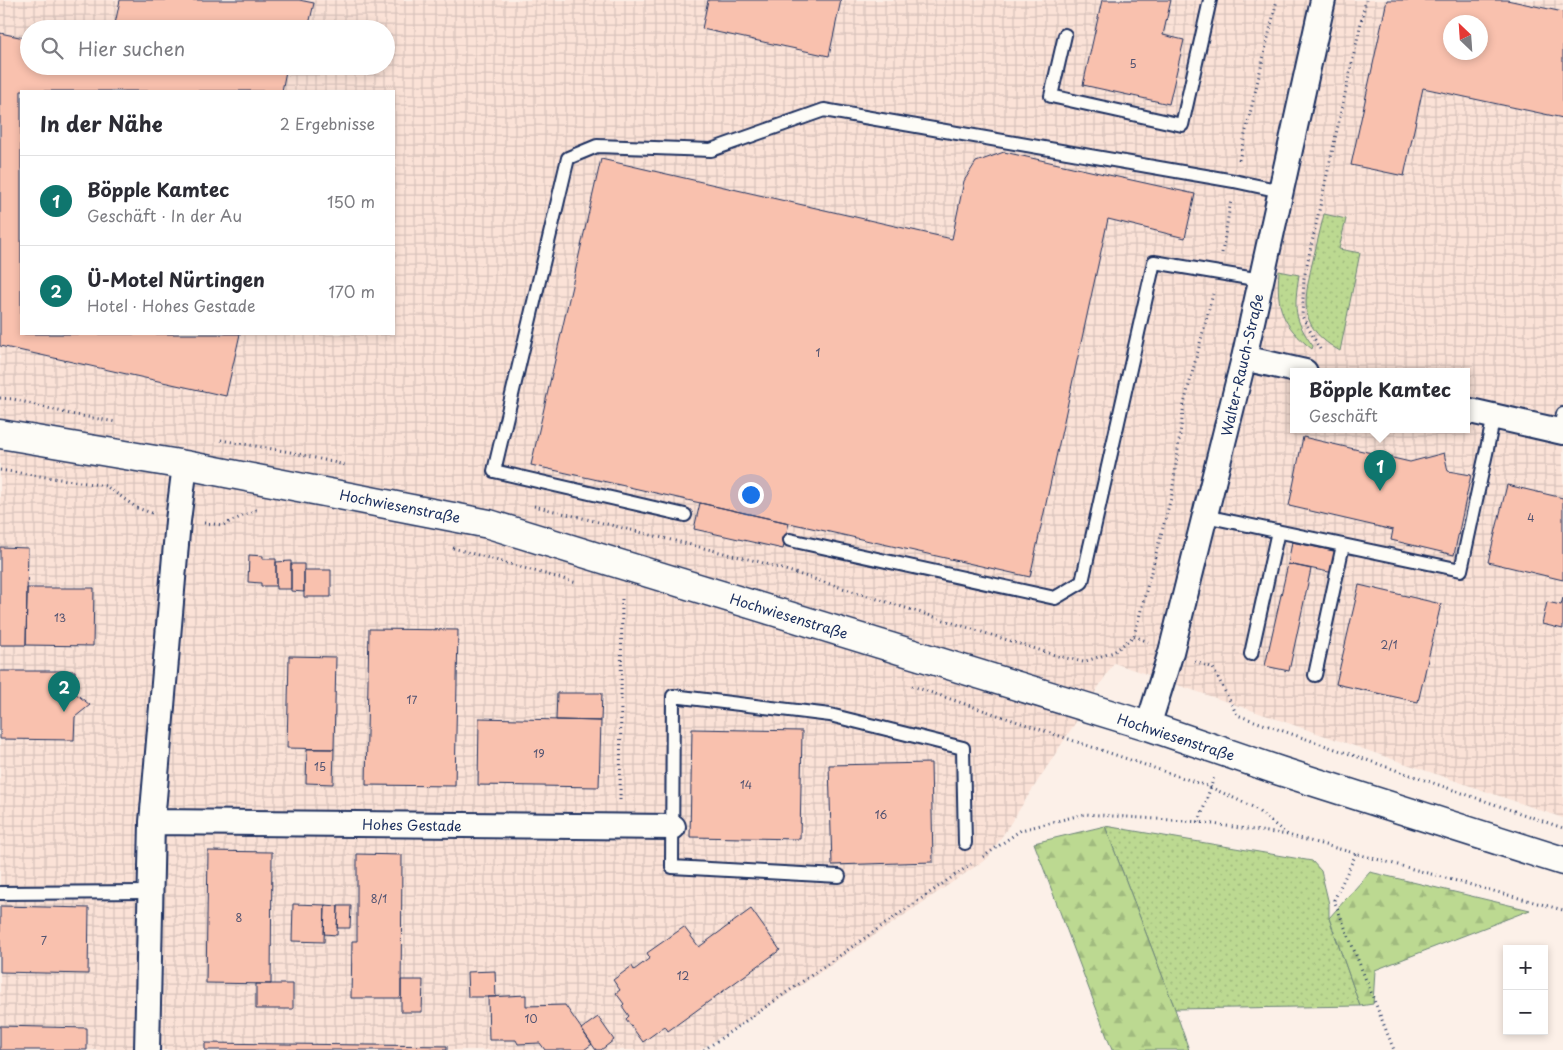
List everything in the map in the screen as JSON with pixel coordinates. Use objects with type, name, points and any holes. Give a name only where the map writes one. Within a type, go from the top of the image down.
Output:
[{"type":"street","name":"Walter-Rauch-Straße","points":[[1148,726],[1171,652],[1244,358],[1323,0]]},
{"type":"street","points":[[1244,358],[1290,369]]},
{"type":"street","points":[[1470,411],[1562,426]]},
{"type":"street","name":"Hochwiesenstraße","points":[[0,434],[185,465],[489,524],[1148,726],[1230,755],[1563,861]]},
{"type":"street","points":[[147,1050],[152,822],[178,521],[185,465]]},
{"type":"street","name":"Hohes Gestade","points":[[152,822],[673,827]]},
{"type":"lane","points":[[1066,34],[1051,96],[1182,125],[1210,0]]},
{"type":"lane","points":[[686,515],[494,471],[568,158],[597,146],[711,150],[824,110],[1234,181],[1281,191]]},
{"type":"lane","points":[[790,540],[1055,598],[1082,582],[1154,262],[1261,280]]},
{"type":"lane","points":[[1205,516],[1461,570],[1494,416]]},
{"type":"lane","points":[[1251,654],[1278,531]]},
{"type":"lane","points":[[1315,675],[1343,545]]},
{"type":"lane","points":[[839,876],[672,867],[673,696],[830,715],[963,748],[964,843]]},
{"type":"lane","points":[[0,893],[150,892]]},
{"type":"path","points":[[1134,636],[1172,494],[1184,404],[1218,273],[1234,181],[1277,0]]},
{"type":"path","points":[[1321,350],[1302,316],[1304,278],[1366,0]]},
{"type":"path","points":[[0,470],[106,486],[137,508],[178,521],[222,525],[256,510],[266,512]]},
{"type":"path","points":[[451,548],[584,585]]},
{"type":"path","points":[[612,593],[631,599]]},
{"type":"path","points":[[620,827],[622,596]]},
{"type":"path","points":[[910,685],[1210,787],[1253,807],[1288,835]]},
{"type":"path","points":[[1237,715],[1563,828]]},
{"type":"path","points":[[1199,822],[1210,787]]},
{"type":"path","points":[[981,858],[1021,830],[1085,814],[1199,822],[1288,835],[1563,910]]},
{"type":"path","points":[[1356,854],[1334,900],[1394,1050]]},
{"type":"path","points":[[704,1050],[972,864]]},
{"type":"shaded area","points":[[0,0],[1563,0],[1563,818],[1114,663],[988,858],[790,993],[700,1050],[0,1050]]},
{"type":"green space","points":[[1324,214],[1346,219],[1339,249],[1360,253],[1340,351],[1317,333],[1307,314],[1306,303],[1309,278]]},
{"type":"green space","points":[[1279,271],[1299,275],[1296,296],[1298,320],[1306,337],[1313,346],[1312,349],[1294,332],[1283,315],[1280,306],[1278,284]]},
{"type":"green space","points":[[1105,826],[1312,861],[1321,871],[1329,904],[1329,918],[1360,1006],[1175,1009]]},
{"type":"green space","points":[[1105,826],[1189,1050],[1112,1050],[1034,843]]},
{"type":"green space","points":[[1370,872],[1530,910],[1375,970],[1373,1004],[1360,1006],[1329,918]]},
{"type":"building","points":[[120,0],[299,0],[314,3],[310,20],[116,20]]},
{"type":"building","points":[[708,0],[841,0],[829,56],[702,29]]},
{"type":"building","points":[[1102,0],[1171,0],[1163,35],[1184,40],[1169,104],[1083,85]]},
{"type":"building","points":[[1387,0],[1507,0],[1563,12],[1563,118],[1423,88],[1404,176],[1351,165]]},
{"type":"building","points":[[0,33],[20,37],[20,75],[285,75],[282,90],[20,90],[20,335],[240,335],[226,396],[0,346]]},
{"type":"building","points":[[1004,152],[1195,194],[1185,238],[1108,219],[1030,577],[531,465],[601,159],[952,239],[964,181],[976,162]]},
{"type":"building","points":[[1303,437],[1410,462],[1444,453],[1448,471],[1471,475],[1454,555],[1391,540],[1393,530],[1289,506]]},
{"type":"building","points":[[1507,485],[1563,498],[1563,580],[1488,562]]},
{"type":"building","points":[[700,503],[789,523],[783,549],[694,529]]},
{"type":"building","points":[[1292,542],[1338,552],[1334,573],[1288,564]]},
{"type":"building","points":[[0,547],[28,548],[26,645],[0,645]]},
{"type":"building","points":[[249,555],[263,556],[263,559],[276,559],[276,586],[261,586],[261,583],[248,582]]},
{"type":"building","points":[[291,561],[291,589],[276,589],[276,562]]},
{"type":"building","points":[[291,564],[304,564],[304,592],[291,591]]},
{"type":"building","points":[[1288,564],[1311,569],[1289,671],[1265,666]]},
{"type":"building","points":[[304,570],[331,570],[331,597],[304,597]]},
{"type":"building","points":[[1359,585],[1441,604],[1418,702],[1336,684]]},
{"type":"building","points":[[27,588],[94,588],[93,646],[26,645]]},
{"type":"building","points":[[1563,598],[1563,629],[1542,624],[1547,602],[1561,605]]},
{"type":"building","points":[[369,629],[458,630],[455,786],[366,785]]},
{"type":"building","points":[[289,656],[336,657],[334,749],[287,748]]},
{"type":"building","points":[[0,671],[75,671],[75,693],[90,705],[75,717],[74,740],[0,739]]},
{"type":"building","points":[[557,693],[602,693],[601,721],[556,720]]},
{"type":"building","points":[[479,718],[601,721],[599,787],[478,785]]},
{"type":"building","points":[[692,729],[802,731],[800,839],[690,837]]},
{"type":"building","points":[[307,749],[334,749],[333,784],[306,783]]},
{"type":"building","points":[[931,763],[933,862],[832,865],[829,765]]},
{"type":"building","points":[[208,851],[272,852],[271,984],[206,983]]},
{"type":"building","points":[[357,854],[402,855],[401,998],[351,998],[352,941],[357,941]]},
{"type":"building","points":[[293,904],[325,905],[324,942],[292,941]]},
{"type":"building","points":[[325,905],[338,906],[337,935],[324,934]]},
{"type":"building","points":[[0,906],[89,908],[88,974],[0,972]]},
{"type":"building","points":[[338,906],[351,906],[350,928],[337,928]]},
{"type":"building","points":[[751,909],[780,950],[668,1031],[665,1026],[643,1042],[626,1019],[629,1016],[622,1006],[624,1004],[616,993],[620,990],[613,980],[632,966],[634,970],[650,958],[647,953],[684,927],[699,947]]},
{"type":"building","points":[[495,971],[496,997],[468,997],[467,972]]},
{"type":"building","points":[[401,980],[423,980],[422,1012],[401,1012]]},
{"type":"building","points":[[256,984],[293,984],[293,1009],[256,1009]]},
{"type":"building","points":[[526,995],[526,1006],[565,1005],[592,1044],[584,1050],[545,1050],[540,1043],[518,1044],[516,1040],[489,1040],[488,997]]},
{"type":"building","points":[[598,1017],[614,1040],[601,1050],[596,1050],[581,1029]]},
{"type":"building","points":[[0,1026],[87,1028],[87,1050],[0,1050]]},
{"type":"building","points":[[205,1043],[447,1046],[447,1050],[205,1050]]},
{"type":"place","name":"Böpple Kamtec","points":[[1380,491]]},
{"type":"place","name":"Ü-Motel Nürtingen","points":[[64,712]]}]
